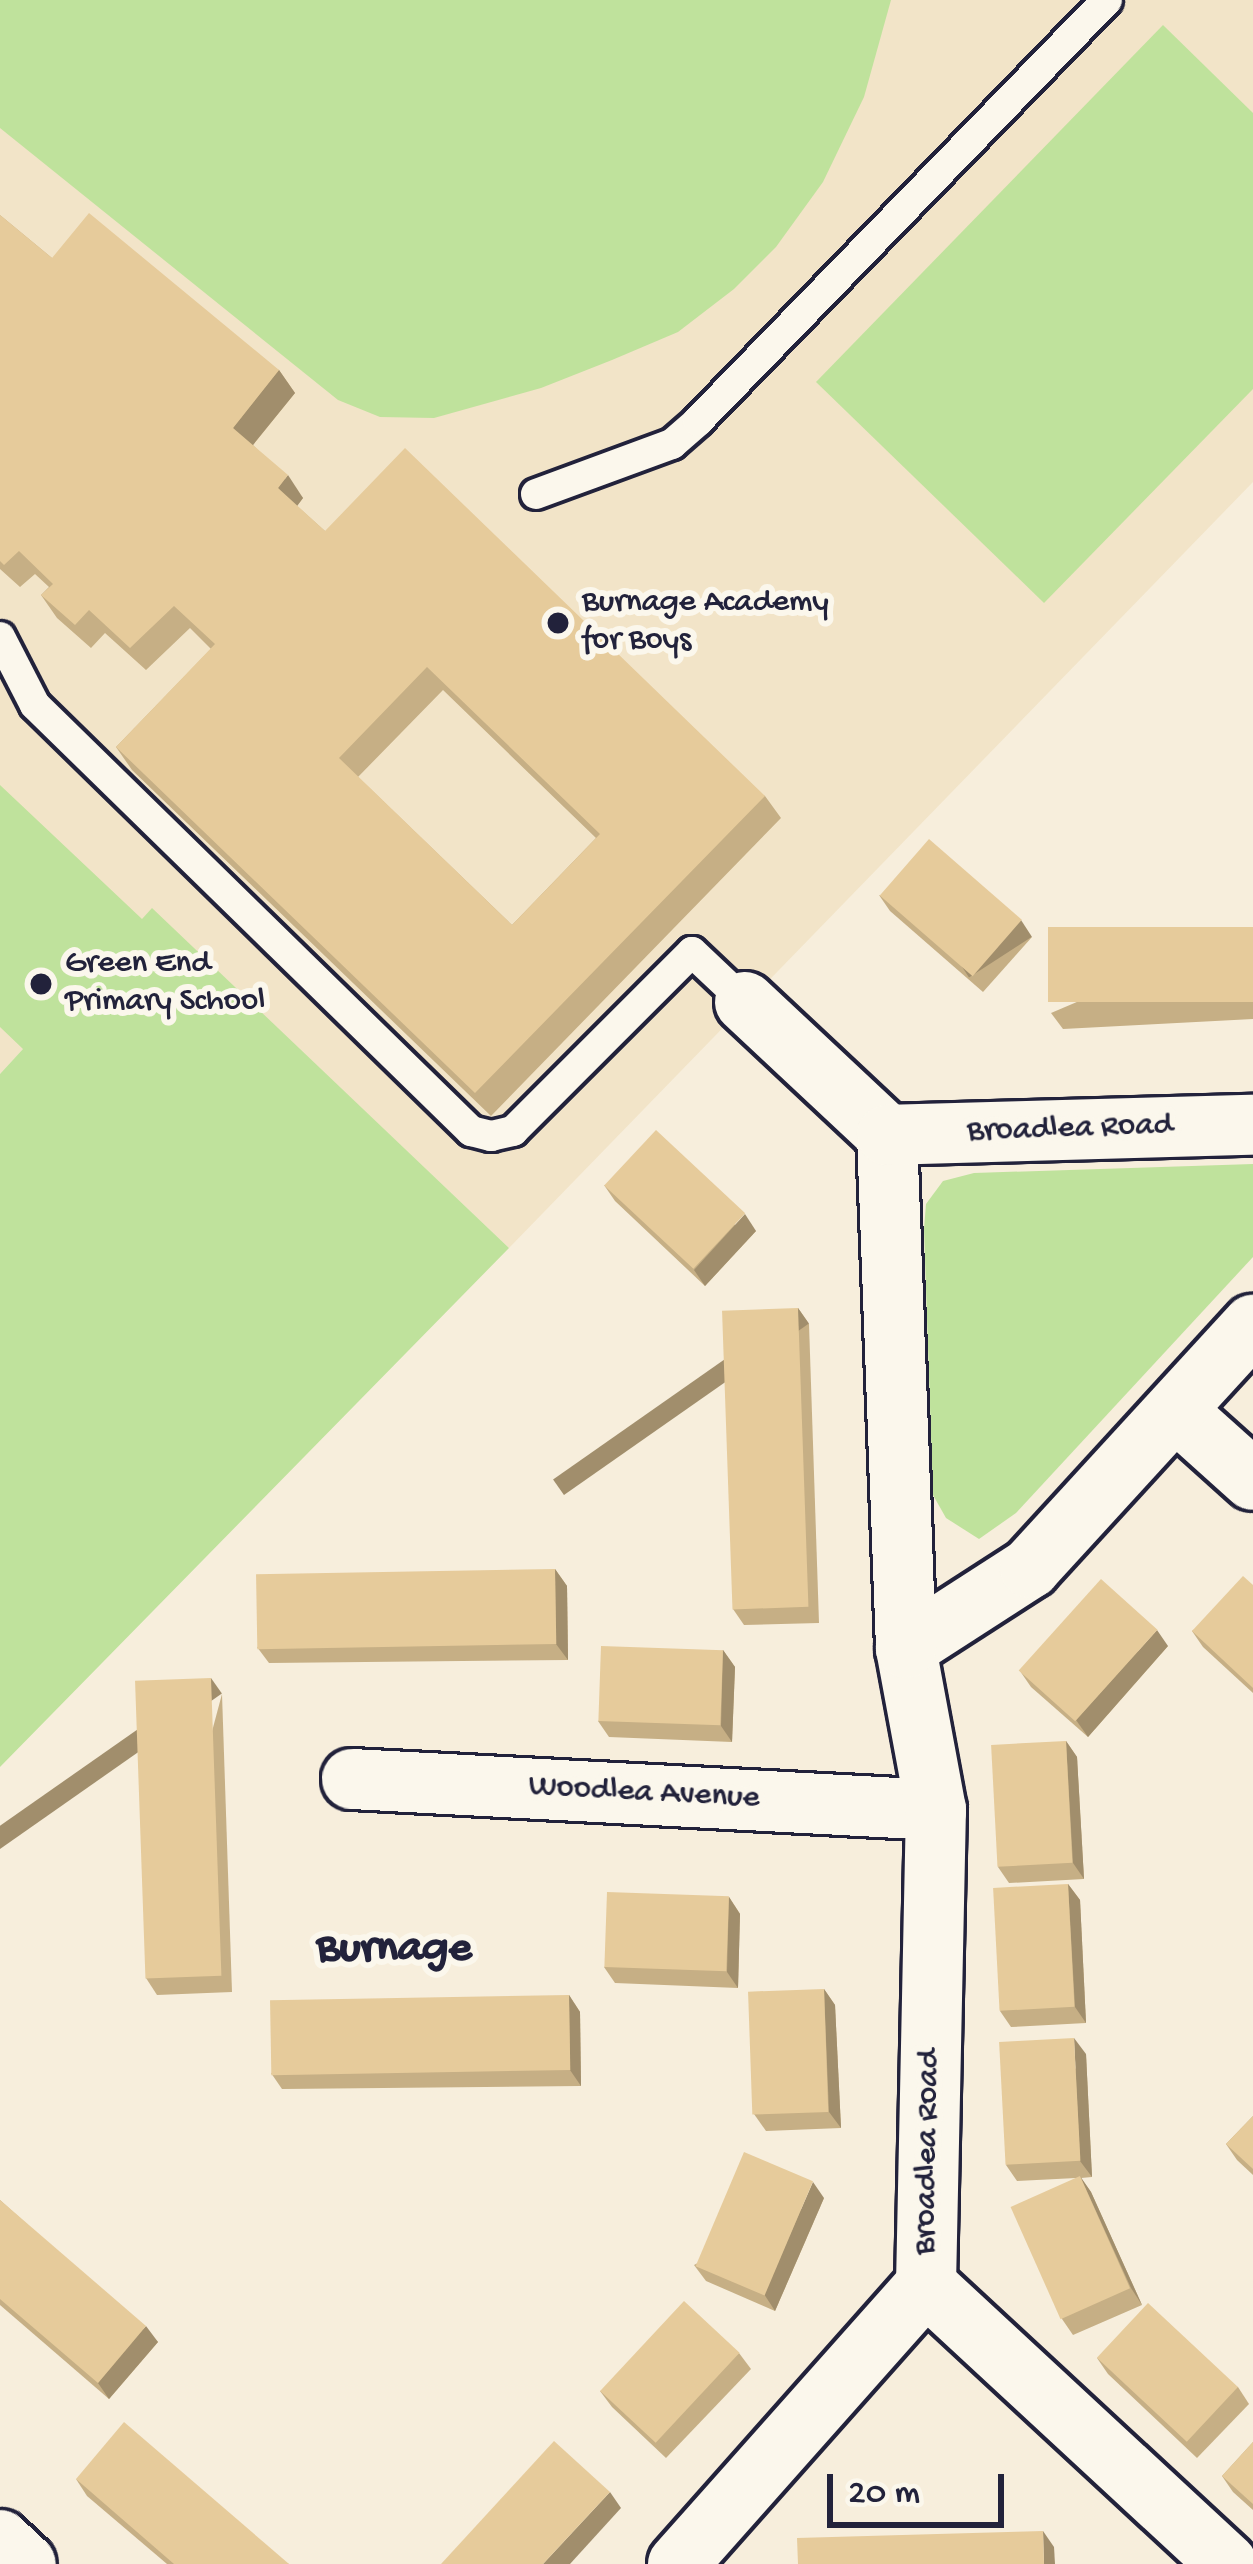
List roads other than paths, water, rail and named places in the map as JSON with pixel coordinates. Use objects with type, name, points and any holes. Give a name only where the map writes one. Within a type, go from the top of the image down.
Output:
[{"type":"street","points":[[745,1002],[887,1136]]},
{"type":"street","name":"Broadlea Road","points":[[678,2564],[926,2285],[936,1810],[906,1648],[887,1136],[1253,1124]]},
{"type":"street","points":[[906,1648],[1030,1568],[1253,1325]]},
{"type":"street","points":[[1176,1412],[1253,1480]]},
{"type":"street","name":"Woodlea Avenue","points":[[352,1779],[936,1810]]},
{"type":"street","points":[[926,2285],[1227,2564]]},
{"type":"street","points":[[0,2540],[26,2564]]},
{"type":"lane","points":[[536,494],[671,443],[698,422],[1107,0]]},
{"type":"lane","points":[[0,637],[35,705],[471,1131],[491,1136],[513,1131],[692,952],[745,1002]]},
{"type":"place","name":"Burnage Academy for Boys","points":[[558,623]]},
{"type":"place","name":"Green End Primary School","points":[[41,984]]},
{"type":"district","name":"Burnage","points":[[394,1950]]}]
